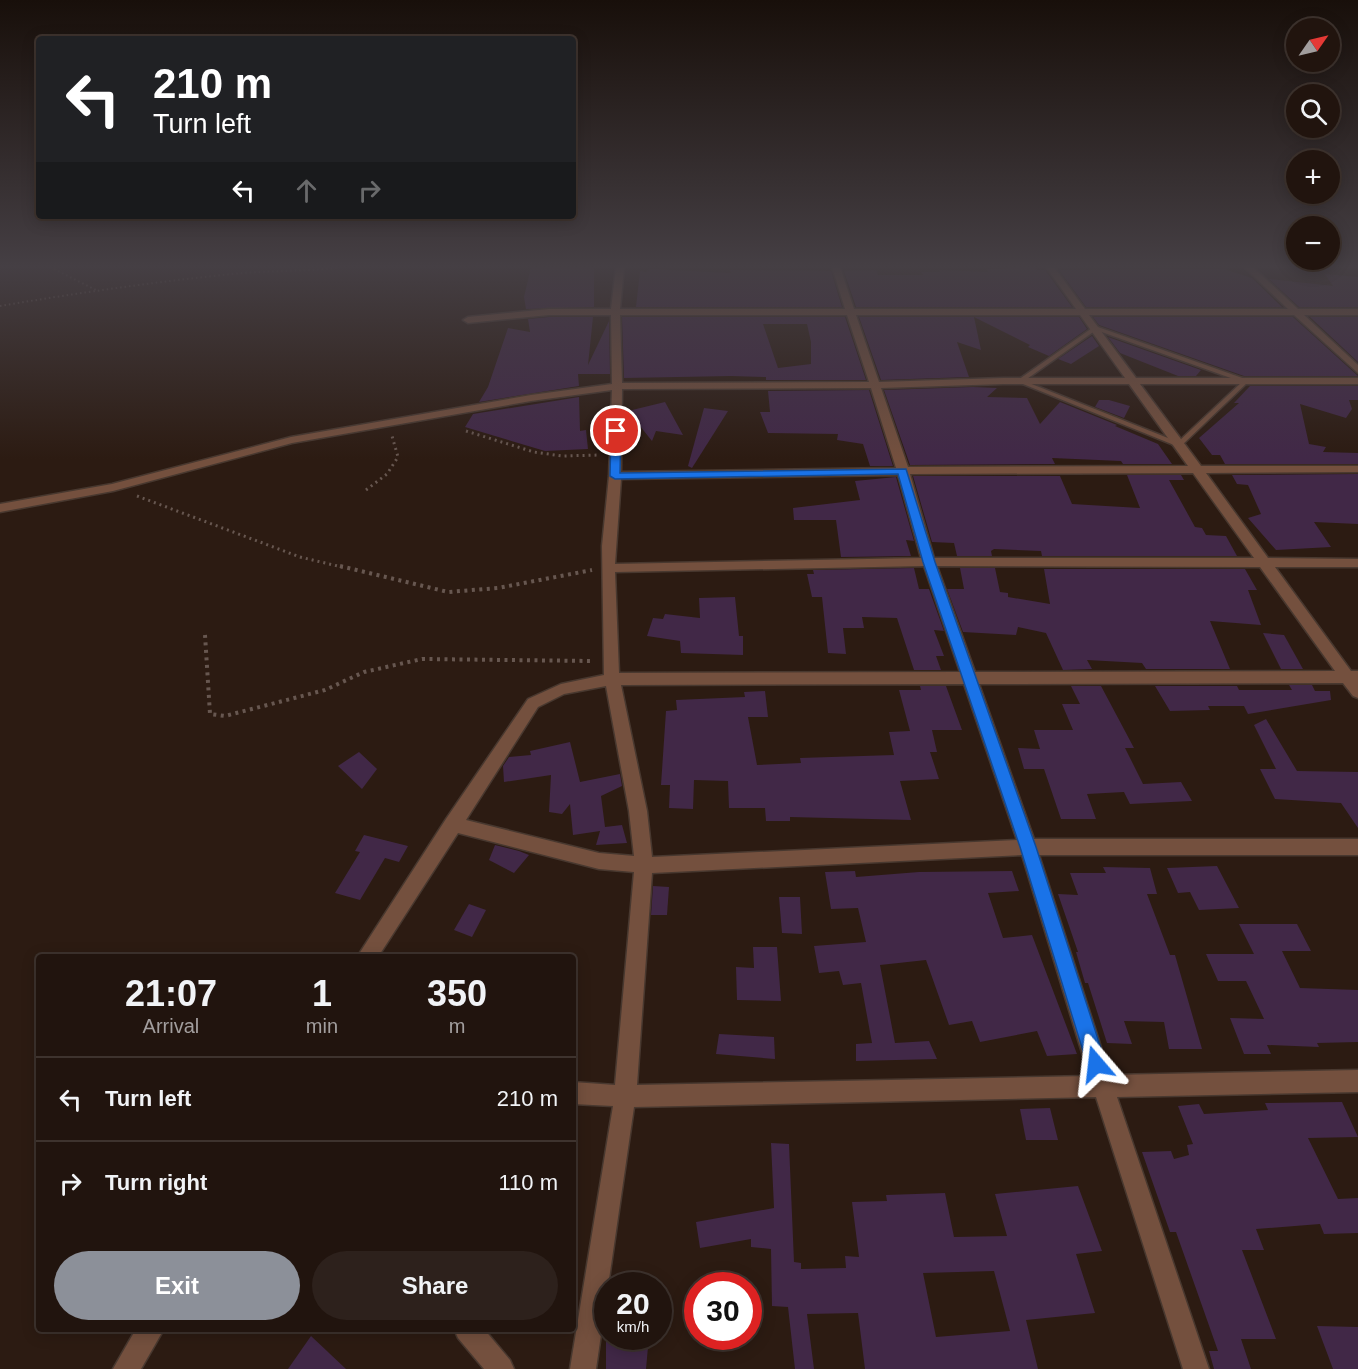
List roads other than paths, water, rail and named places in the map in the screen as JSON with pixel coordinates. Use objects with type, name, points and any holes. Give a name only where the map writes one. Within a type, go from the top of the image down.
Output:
[{"type":"street","points":[[583,1369],[626,1096],[644,865],[638,811],[612,679],[611,661],[608,568],[616,454],[616,331]]},
{"type":"street","points":[[857,331],[903,471],[929,562],[1028,847],[1103,1086],[1196,1369]]},
{"type":"street","points":[[1097,331],[1265,564],[1352,677],[1358,692]]},
{"type":"street","points":[[1318,331],[1358,370]]},
{"type":"street","points":[[0,508],[113,487],[250,449],[531,398],[617,386],[874,385],[1020,381],[1358,381]]},
{"type":"street","points":[[615,476],[903,471],[1358,469]]},
{"type":"street","points":[[608,568],[929,562],[1358,563]]},
{"type":"street","points":[[369,954],[533,703],[546,694],[563,688],[612,679],[968,676],[1352,677]]},
{"type":"street","points":[[452,824],[599,861],[644,865],[1028,847],[1358,847]]},
{"type":"street","points":[[576,1093],[626,1096],[1358,1081]]},
{"type":"street","points":[[126,1369],[149,1332]]},
{"type":"street","points":[[470,1332],[501,1369]]},
{"type":"lane","points":[[1020,381],[1091,331]]},
{"type":"lane","points":[[1020,381],[1179,445],[1246,381],[1103,331]]}]
